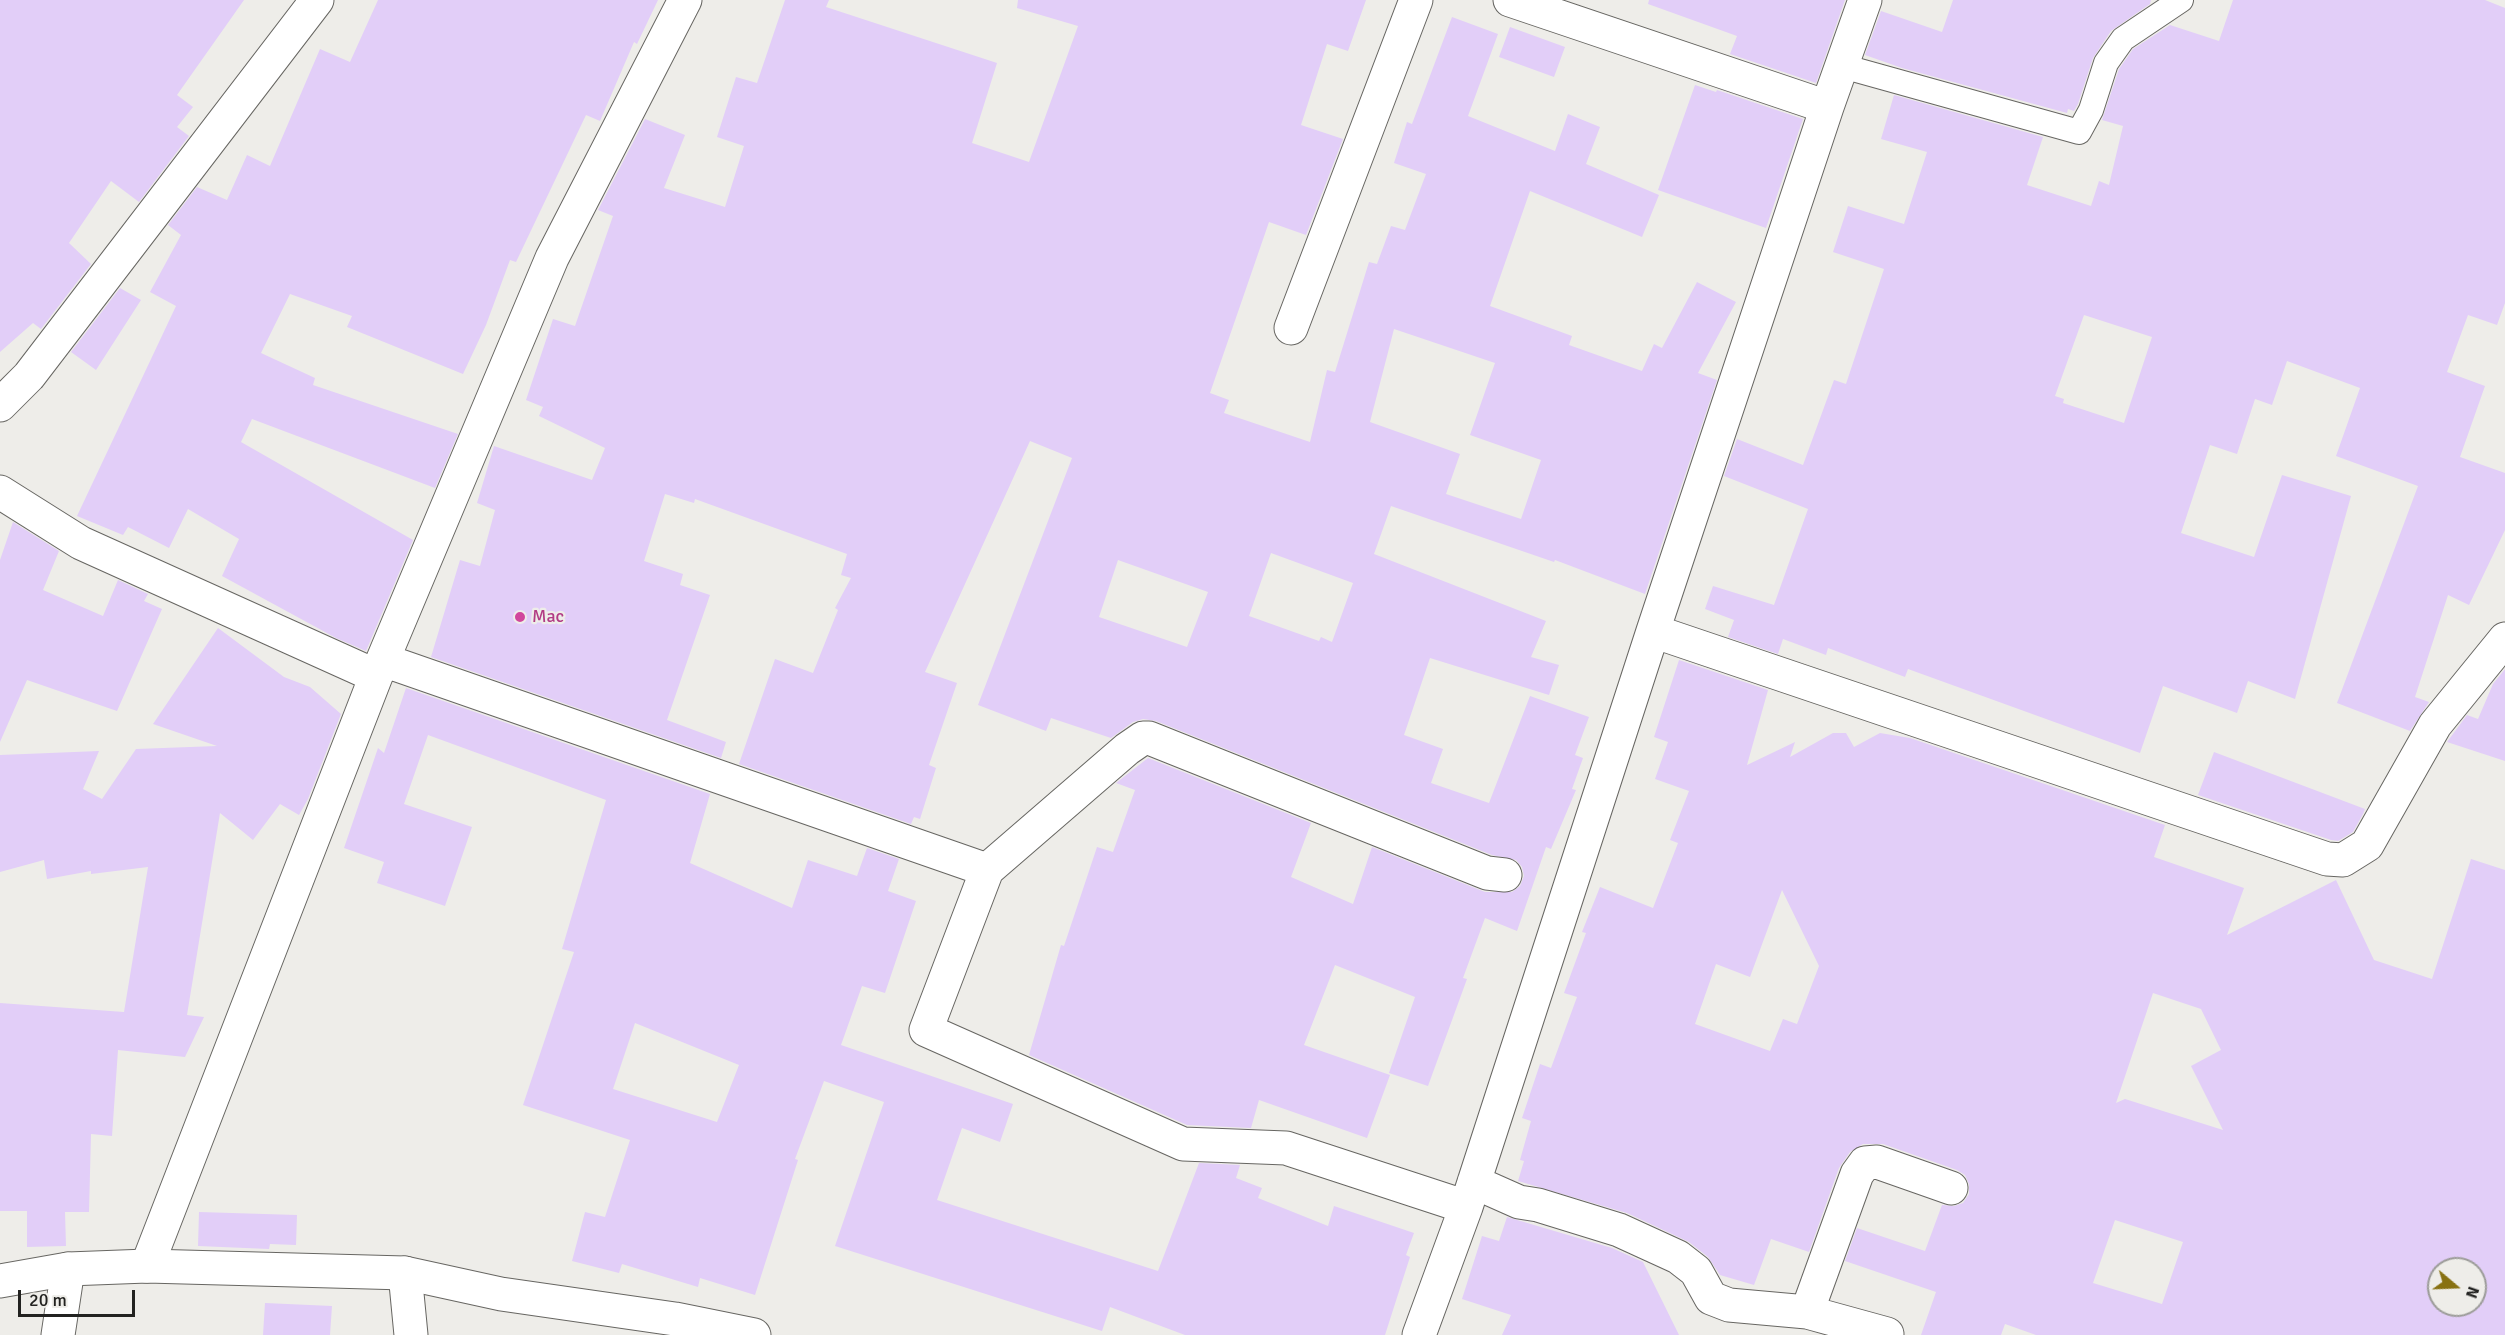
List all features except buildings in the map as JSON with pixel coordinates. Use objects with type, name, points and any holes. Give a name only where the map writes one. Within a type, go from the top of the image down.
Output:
[{"type":"street","points":[[0,405],[29,376],[317,0]]},
{"type":"street","points":[[147,1266],[380,668],[552,258],[685,0]]},
{"type":"street","points":[[1292,328],[1416,0]]},
{"type":"street","points":[[1510,0],[1827,108]]},
{"type":"street","points":[[1419,1335],[1470,1195],[1653,631],[1865,0]]},
{"type":"street","points":[[0,492],[81,543],[380,668],[987,870]]},
{"type":"street","points":[[1653,631],[2327,860],[2343,860],[2367,845],[2435,725],[2505,639]]},
{"type":"street","points":[[1505,875],[1487,873],[1149,738],[1143,738],[1127,749],[987,870],[926,1030],[1183,1144],[1286,1148],[1470,1195],[1538,1205],[1619,1230],[1678,1257],[1696,1271],[1711,1298],[1730,1305],[1807,1312],[1887,1334]]},
{"type":"street","points":[[1807,1312],[1857,1174],[1865,1163],[1877,1162],[1951,1188]]},
{"type":"street","points":[[0,1281],[68,1269],[147,1266],[405,1273],[501,1294],[675,1319],[753,1335]]},
{"type":"street","points":[[58,1335],[68,1269]]},
{"type":"street","points":[[405,1273],[411,1335]]},
{"type":"lane","points":[[1842,66],[2079,132],[2091,110],[2106,63],[2123,39],[2181,0]]},
{"type":"place","name":"Mac","points":[[520,617]]}]
